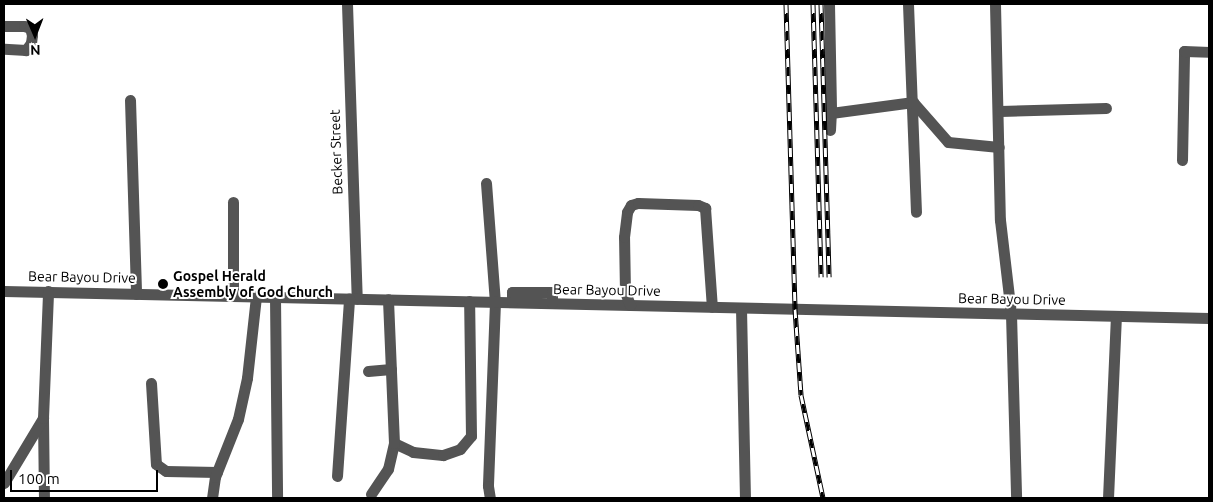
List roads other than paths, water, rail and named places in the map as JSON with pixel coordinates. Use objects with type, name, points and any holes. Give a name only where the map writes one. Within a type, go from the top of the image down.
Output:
[{"type":"street","name":"Becker Street","points":[[337,476],[353,299],[347,4]]},
{"type":"street","points":[[829,4],[830,130]]},
{"type":"street","points":[[908,4],[916,212]]},
{"type":"street","points":[[995,4],[1000,111],[998,147],[1000,220],[1011,314],[1016,498]]},
{"type":"street","points":[[4,26],[24,26],[30,28],[32,35],[32,44],[26,50],[4,49]]},
{"type":"street","points":[[1182,160],[1184,51],[1209,52]]},
{"type":"street","points":[[130,100],[136,294]]},
{"type":"street","points":[[831,113],[913,102]]},
{"type":"street","points":[[913,102],[948,142],[998,147]]},
{"type":"street","points":[[1000,111],[1106,108]]},
{"type":"street","points":[[486,183],[495,302],[488,486],[490,498]]},
{"type":"street","points":[[232,296],[233,202]]},
{"type":"street","points":[[630,305],[625,292],[624,237],[627,212],[631,205],[638,203],[698,205],[705,208],[712,307]]},
{"type":"street","name":"Bear Bayou Drive","points":[[4,290],[1209,318]]},
{"type":"street","points":[[44,498],[42,418],[48,292]]},
{"type":"street","points":[[212,498],[217,472],[238,419],[244,394],[256,296]]},
{"type":"street","points":[[275,297],[277,498]]},
{"type":"street","points":[[371,494],[388,469],[394,443],[388,299]]},
{"type":"street","points":[[394,443],[413,452],[443,455],[460,449],[471,436],[469,301]]},
{"type":"street","points":[[741,308],[745,498]]},
{"type":"street","points":[[1108,498],[1116,316]]},
{"type":"street","points":[[368,370],[391,368]]},
{"type":"street","points":[[152,383],[156,464],[166,471],[217,472]]},
{"type":"street","points":[[4,482],[42,418]]},
{"type":"railway","points":[[786,4],[795,309],[801,395],[823,498]]},
{"type":"railway","points":[[813,4],[821,277]]},
{"type":"railway","points":[[821,4],[829,277]]},
{"type":"place","name":"Gospel Herald Assembly of God Church","points":[[163,284]]}]
